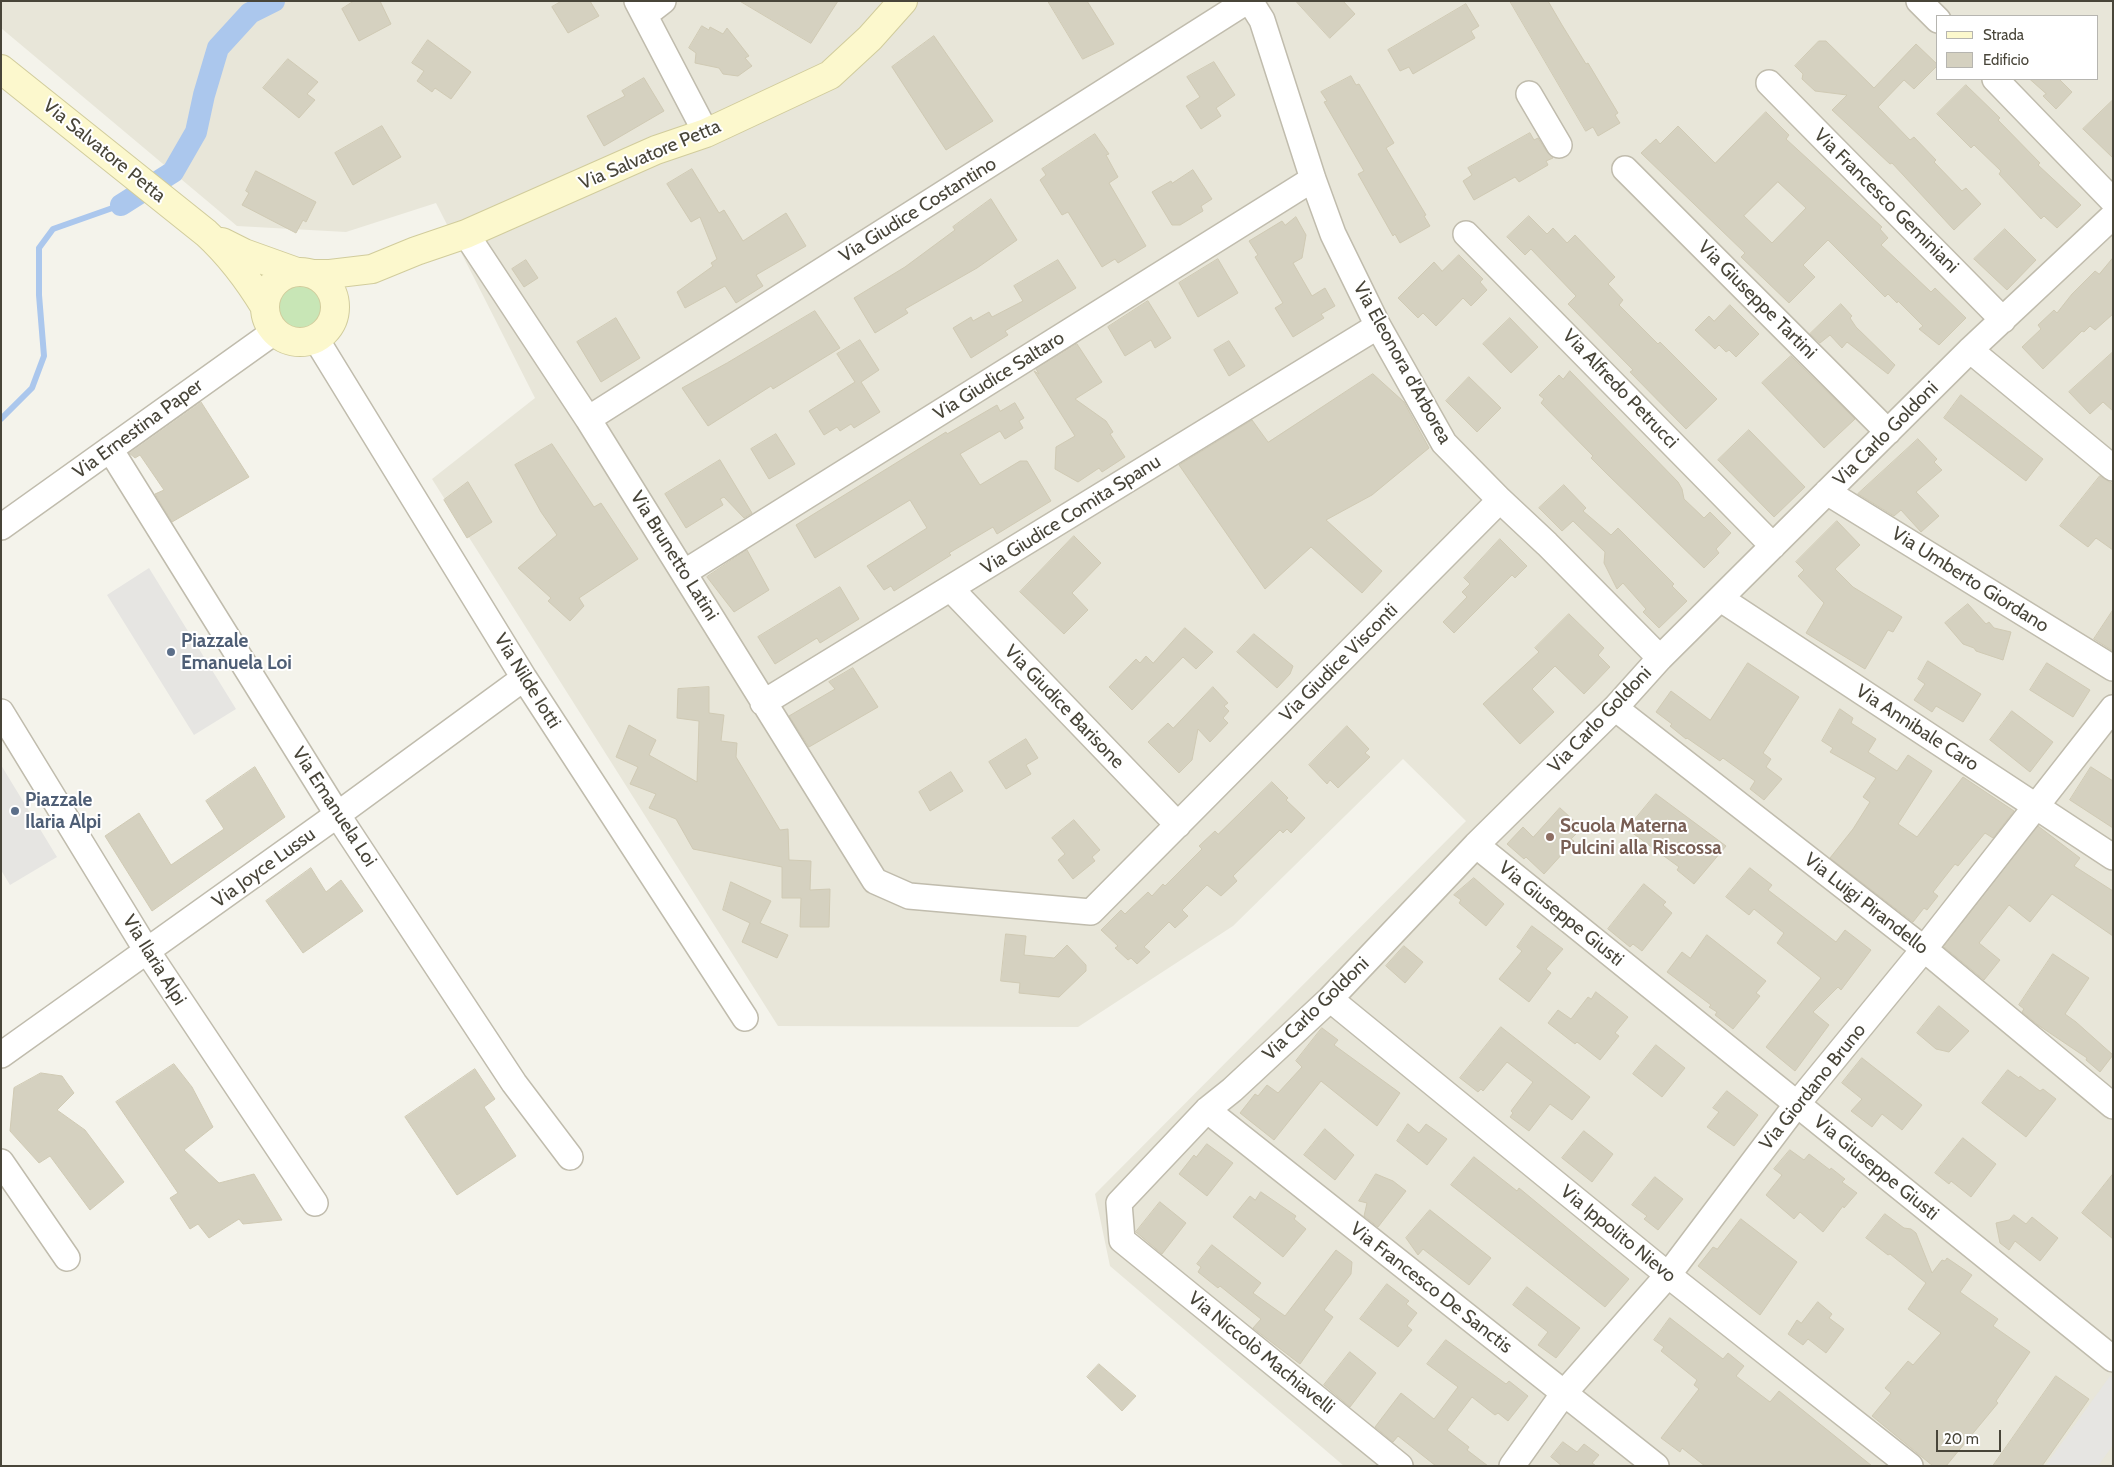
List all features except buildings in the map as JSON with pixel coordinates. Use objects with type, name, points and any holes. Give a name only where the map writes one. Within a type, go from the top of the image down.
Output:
[{"type":"street","name":"Via Salvatore Petta","points":[[206,232],[244,253],[305,273],[348,273],[372,269],[416,251],[466,234],[656,150],[706,132],[830,75],[870,38],[903,1]]},
{"type":"street","name":"Via Eleonora d'Arborea","points":[[1249,1],[1262,20],[1313,179],[1333,234],[1378,326],[1444,443],[1660,658]]},
{"type":"street","name":"Via Giudice Costantino","points":[[588,419],[1249,1]]},
{"type":"street","points":[[1920,1],[1936,18]]},
{"type":"street","points":[[648,6],[706,132]]},
{"type":"street","name":"Via Salvatore Petta","points":[[1,69],[206,232],[227,253],[252,284],[265,307]]},
{"type":"street","points":[[1996,80],[2113,200]]},
{"type":"street","name":"Via Francesco Geminiani","points":[[1768,83],[2004,320]]},
{"type":"street","points":[[1529,94],[1559,145]]},
{"type":"street","name":"Via Giuseppe Tartini","points":[[1625,169],[1888,432]]},
{"type":"street","name":"Via Giudice Saltaro","points":[[685,572],[1313,179]]},
{"type":"street","name":"Via Carlo Goldoni","points":[[1122,1240],[1119,1203],[1207,1110],[1232,1090],[1330,999],[1476,845],[1615,708],[1660,658],[1970,350],[2109,226]]},
{"type":"street","name":"Via Brunetto Latini","points":[[466,234],[588,419],[685,572],[763,703],[875,881]]},
{"type":"street","name":"Via Alfredo Petrucci","points":[[1466,234],[1773,546]]},
{"type":"street","name":"Via Salvatore Petta","points":[[335,314],[345,294],[353,284],[372,269]]},
{"type":"street","points":[[305,273],[324,281],[331,290],[335,301],[335,314],[328,330],[316,339],[301,343],[290,341],[274,332],[267,320],[265,307],[267,295],[273,285],[285,275],[305,273]]},
{"type":"street","name":"Via Giudice Comita Spanu","points":[[763,703],[1378,326]]},
{"type":"street","name":"Via Ernestina Paper","points":[[1,527],[274,332]]},
{"type":"street","name":"Via Nilde Iotti","points":[[316,339],[524,678],[745,1018]]},
{"type":"street","points":[[1970,350],[2113,468]]},
{"type":"street","name":"Via Emanuela Loi","points":[[110,449],[337,815],[514,1083],[570,1157]]},
{"type":"street","name":"Via Umberto Giordano","points":[[1827,492],[2113,668]]},
{"type":"street","name":"Via Giudice Visconti","points":[[875,881],[909,896],[1091,912],[1500,500]]},
{"type":"street","name":"Via Giudice Barisone","points":[[951,589],[1178,824]]},
{"type":"street","name":"Via Annibale Caro","points":[[1721,599],[2113,857]]},
{"type":"street","name":"Via Joyce Lussu","points":[[1,1055],[337,815],[524,678]]},
{"type":"street","name":"Via Luigi Pirandello","points":[[1615,708],[1924,949],[2113,1106]]},
{"type":"street","name":"Via Giordano Bruno","points":[[1512,1466],[1564,1393],[1668,1276],[1797,1104],[1924,949],[2113,708]]},
{"type":"street","name":"Via Ilaria Alpi","points":[[1,712],[147,951],[315,1203]]},
{"type":"street","name":"Via Giuseppe Giusti","points":[[1476,845],[2113,1360]]},
{"type":"street","name":"Via Ippolito Nievo","points":[[1330,999],[1668,1276],[1910,1466]]},
{"type":"street","name":"Via Francesco De Sanctis","points":[[1207,1110],[1656,1466]]},
{"type":"street","points":[[1,1162],[67,1258]]},
{"type":"street","name":"Via Niccolò Machiavelli","points":[[1122,1240],[1400,1466]]},
{"type":"shaded area","points":[[1,1],[2113,1],[2113,1466],[1344,1466],[1110,1266],[1095,1194],[1466,821],[1403,759],[1233,926],[1078,1027],[778,1026],[432,479],[535,398],[436,203],[346,232],[237,226],[1,28]]},
{"type":"shaded area","name":"Piazzale Emanuela Loi","points":[[149,568],[236,709],[194,735],[107,595]]},
{"type":"shaded area","name":"Piazzale Ilaria Alpi","points":[[1,765],[57,857],[10,885],[1,870]]},
{"type":"shaded area","points":[[2110,1376],[2113,1378],[2113,1445],[2098,1466],[2045,1466]]},
{"type":"green space","points":[[301,282],[311,284],[319,290],[325,298],[327,308],[325,318],[319,326],[311,332],[301,334],[291,332],[283,326],[277,318],[275,308],[277,298],[283,290],[291,284]]},
{"type":"waterway","points":[[121,205],[173,172],[196,132],[204,95],[218,48],[250,13],[274,1]]},
{"type":"waterway","points":[[1,419],[32,388],[44,356],[39,295],[39,248],[53,229],[121,205]]},
{"type":"place","name":"Piazzale Emanuela Loi","points":[[171,652]]},
{"type":"place","name":"Piazzale Ilaria Alpi","points":[[15,811]]},
{"type":"place","name":"Scuola Materna Pulcini alla Riscossa","points":[[1550,837]]}]
